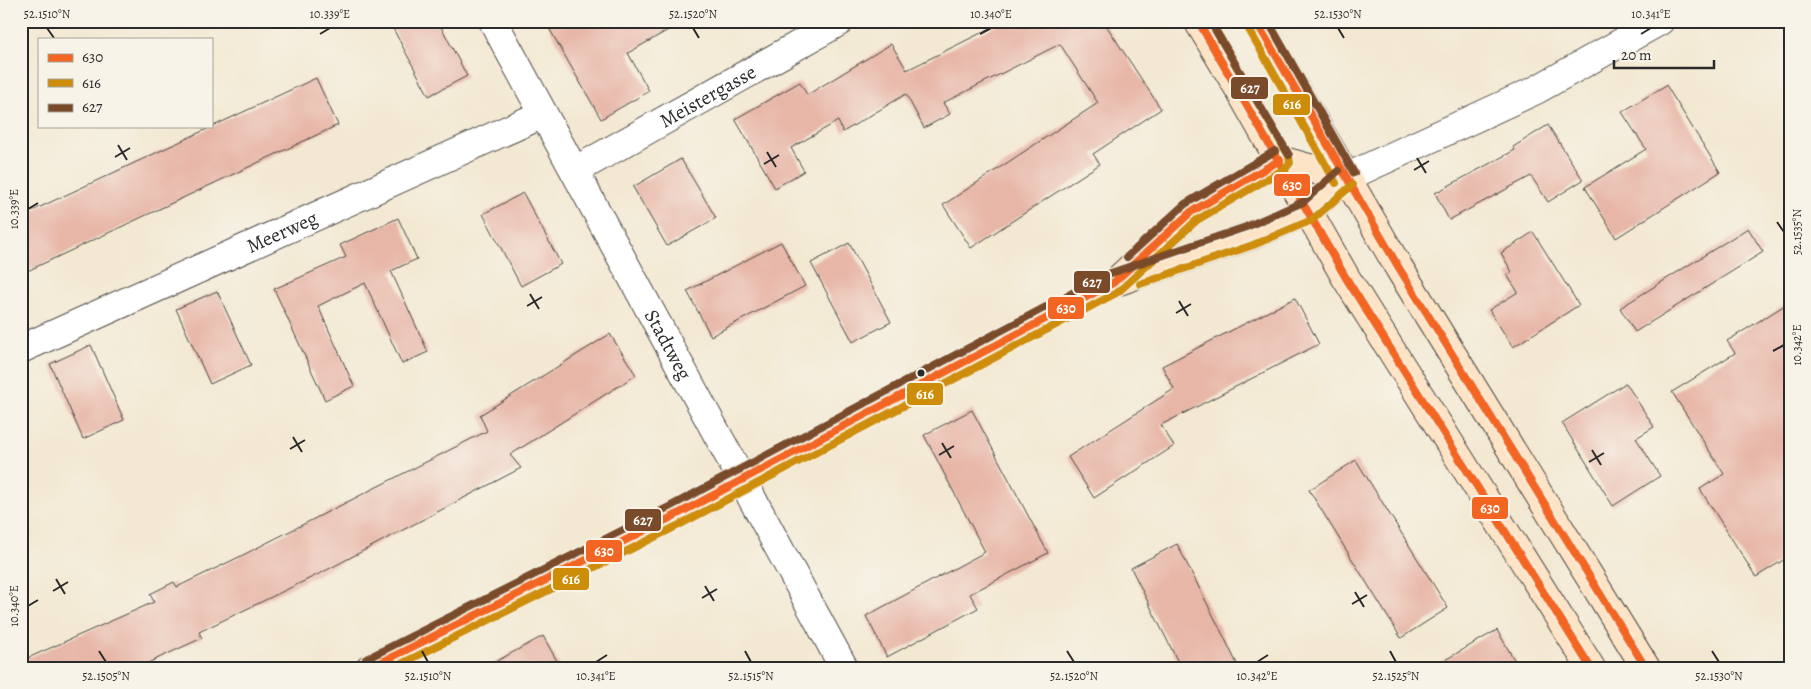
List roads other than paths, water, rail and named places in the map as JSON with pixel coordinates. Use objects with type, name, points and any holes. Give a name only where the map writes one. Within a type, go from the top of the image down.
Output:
[{"type":"street","name":"Stadtweg","points":[[493,21],[543,114],[576,170],[844,668]]},
{"type":"street","points":[[1198,21],[1280,160],[1346,278],[1591,668]]},
{"type":"street","points":[[1256,21],[1345,178],[1646,668]]},
{"type":"street","points":[[370,668],[742,480],[1113,283],[1250,236],[1308,211],[1345,178],[1536,90],[1660,21]]},
{"type":"street","name":"Meistergasse","points":[[576,170],[839,22]]},
{"type":"street","name":"Meerweg","points":[[21,349],[543,114]]},
{"type":"street","points":[[1113,283],[1191,212],[1280,160],[1345,178]]}]
